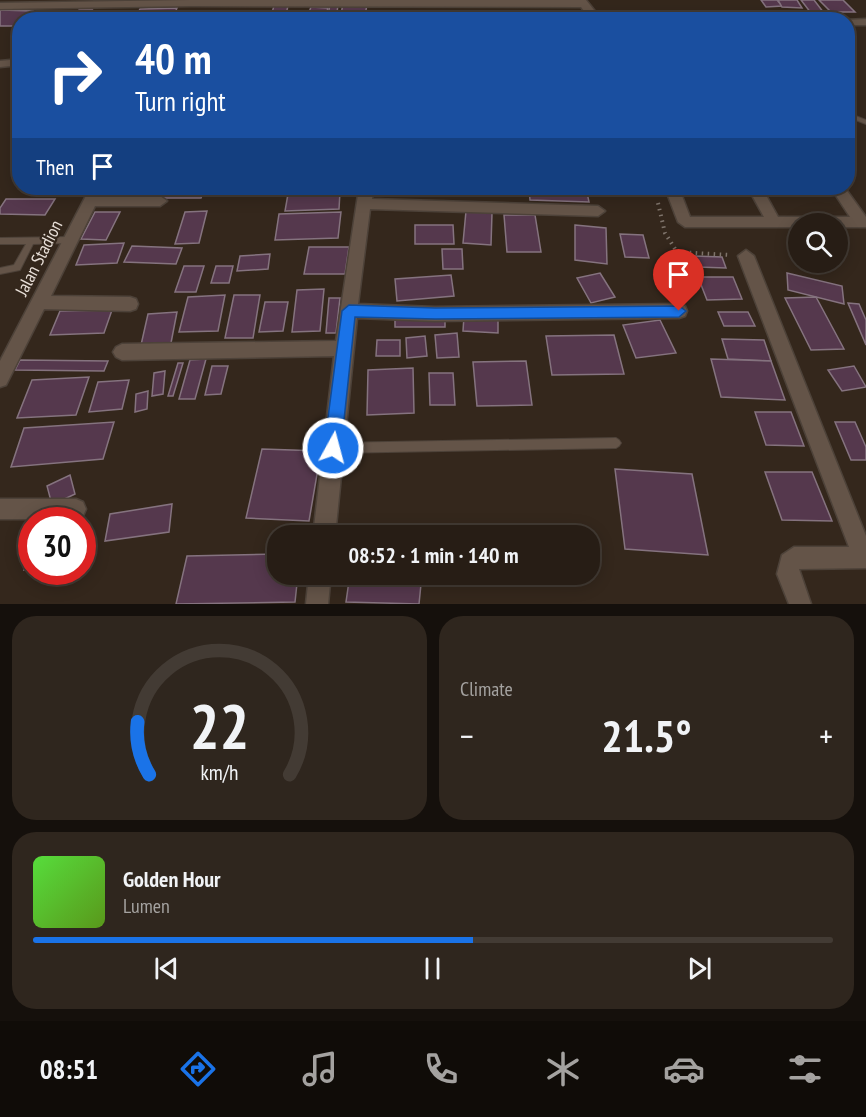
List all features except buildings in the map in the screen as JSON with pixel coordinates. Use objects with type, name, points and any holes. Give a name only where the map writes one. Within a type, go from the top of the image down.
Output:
[{"type":"street","points":[[0,6],[576,3]]},
{"type":"street","name":"Jalan Stadion","points":[[3,369],[93,195]]},
{"type":"street","points":[[103,195],[160,201]]},
{"type":"street","points":[[675,195],[685,222],[863,222]]},
{"type":"street","points":[[759,195],[774,222]]},
{"type":"street","points":[[843,195],[863,222]]},
{"type":"street","points":[[325,525],[344,348],[365,196],[420,203],[539,211],[598,211]]},
{"type":"street","points":[[746,256],[865,558],[794,558],[788,563],[787,569],[800,604]]},
{"type":"street","points":[[39,302],[130,304]]},
{"type":"street","points":[[349,311],[435,314],[679,311]]},
{"type":"street","points":[[122,352],[344,348]]},
{"type":"street","points":[[0,509],[18,509]]},
{"type":"street","points":[[316,604],[319,585]]},
{"type":"lane","points":[[0,242],[70,240]]},
{"type":"lane","points":[[0,271],[17,268],[31,241]]},
{"type":"lane","points":[[333,448],[616,443]]},
{"type":"route","points":[[333,448],[349,311],[435,314],[679,311]]}]
